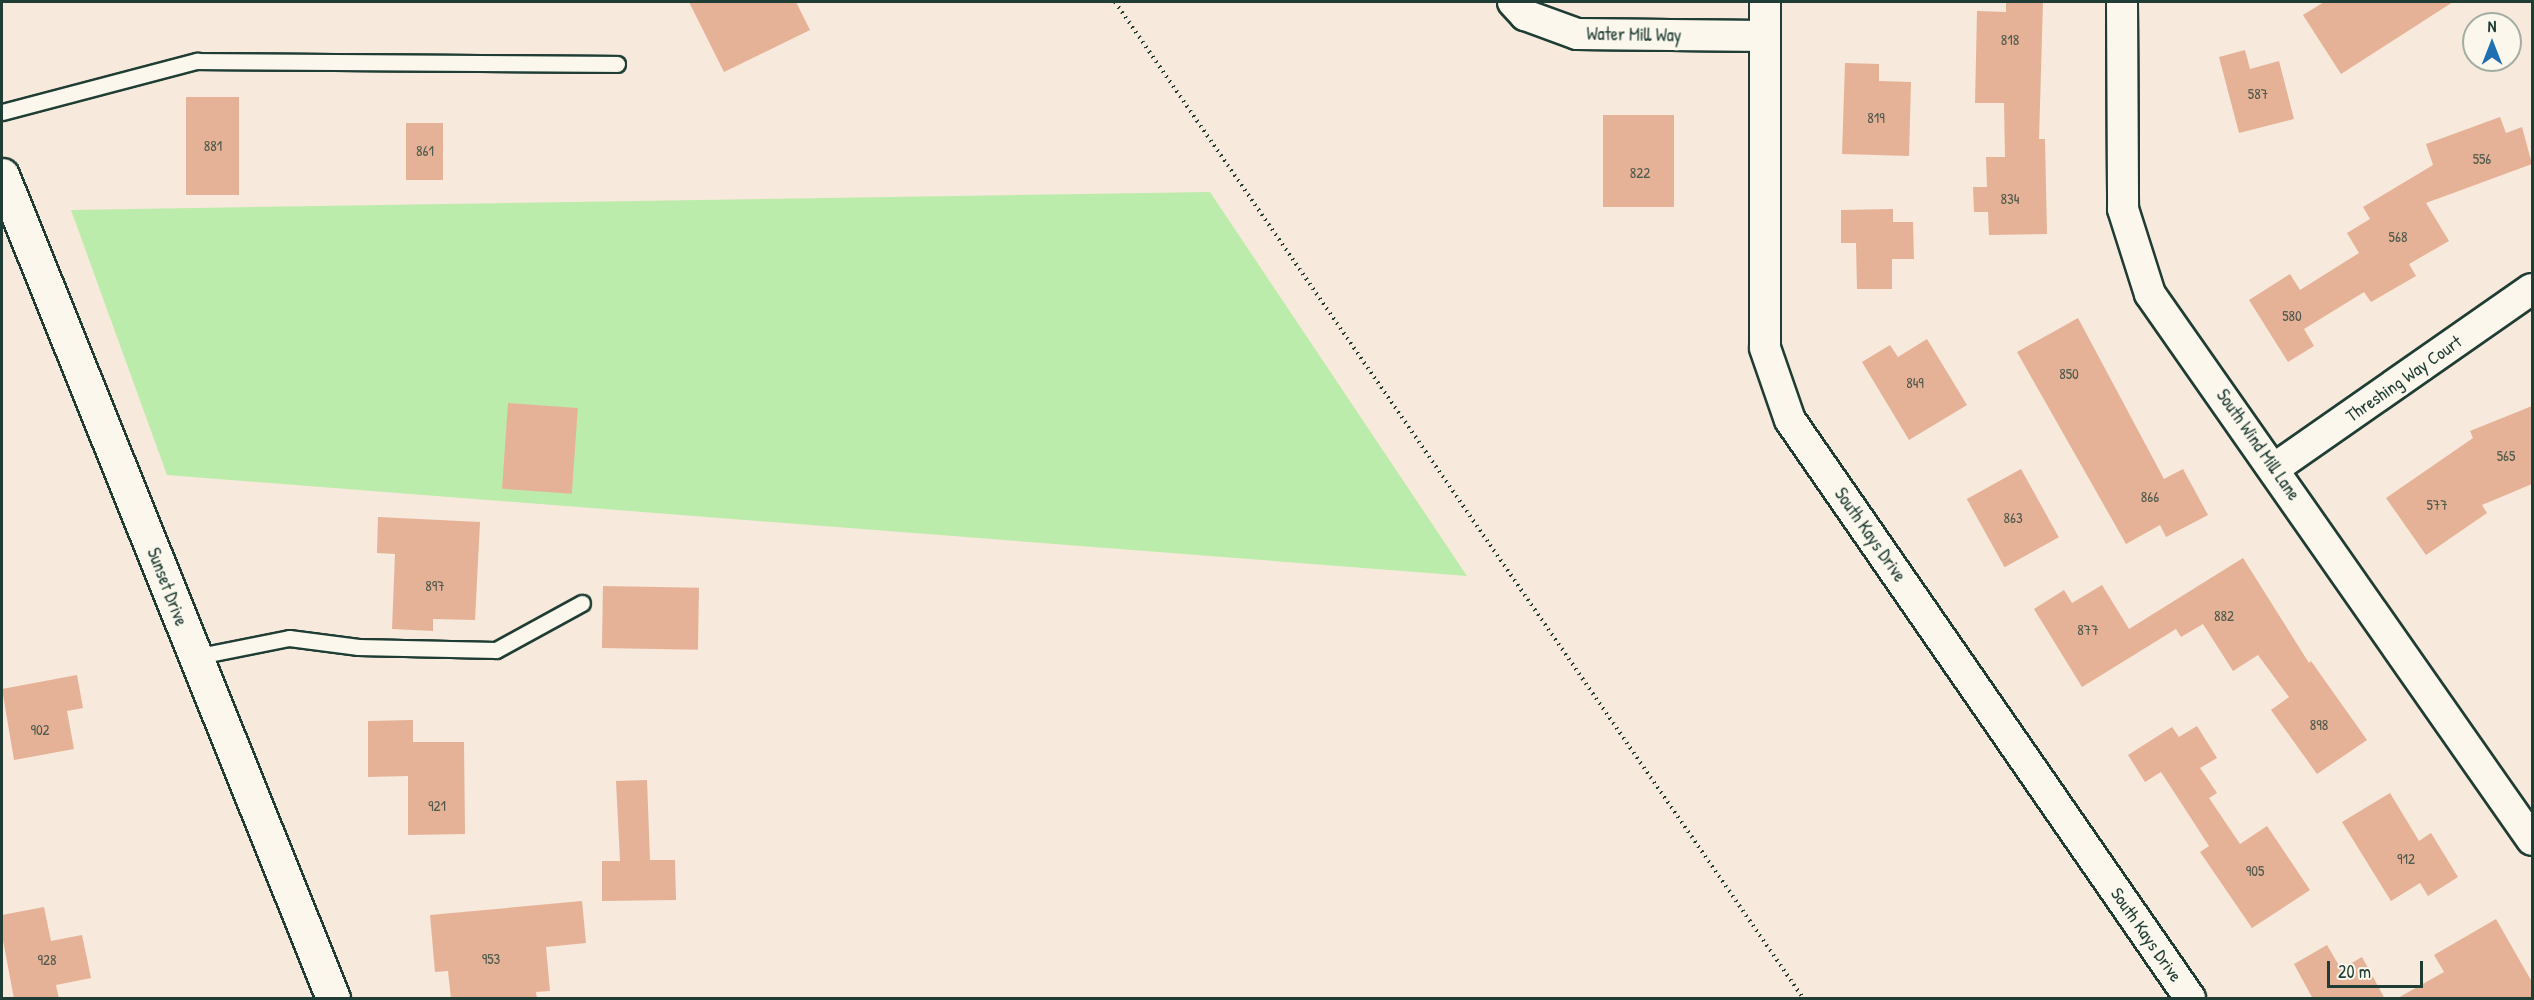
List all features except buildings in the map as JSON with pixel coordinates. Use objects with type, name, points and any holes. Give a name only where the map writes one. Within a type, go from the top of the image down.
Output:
[{"type":"main road","name":"Sunset Drive","points":[[2,175],[333,999]]},
{"type":"street","name":"Water Mill Way","points":[[1513,2],[1525,15],[1577,34],[1765,36]]},
{"type":"street","name":"South Kays Drive","points":[[1765,2],[1765,348],[1790,420],[2190,999]]},
{"type":"street","name":"South Wind Mill Lane","points":[[2122,2],[2123,209],[2150,294],[2275,468],[2532,840]]},
{"type":"street","name":"Threshing Way Court","points":[[2275,468],[2532,289]]},
{"type":"lane","points":[[2,112],[197,61],[617,64]]},
{"type":"lane","points":[[194,657],[289,638],[358,647],[496,650],[582,603]]},
{"type":"path","points":[[1115,2],[1803,999]]},
{"type":"green space","points":[[1210,192],[1467,576],[167,475],[71,210]]}]
